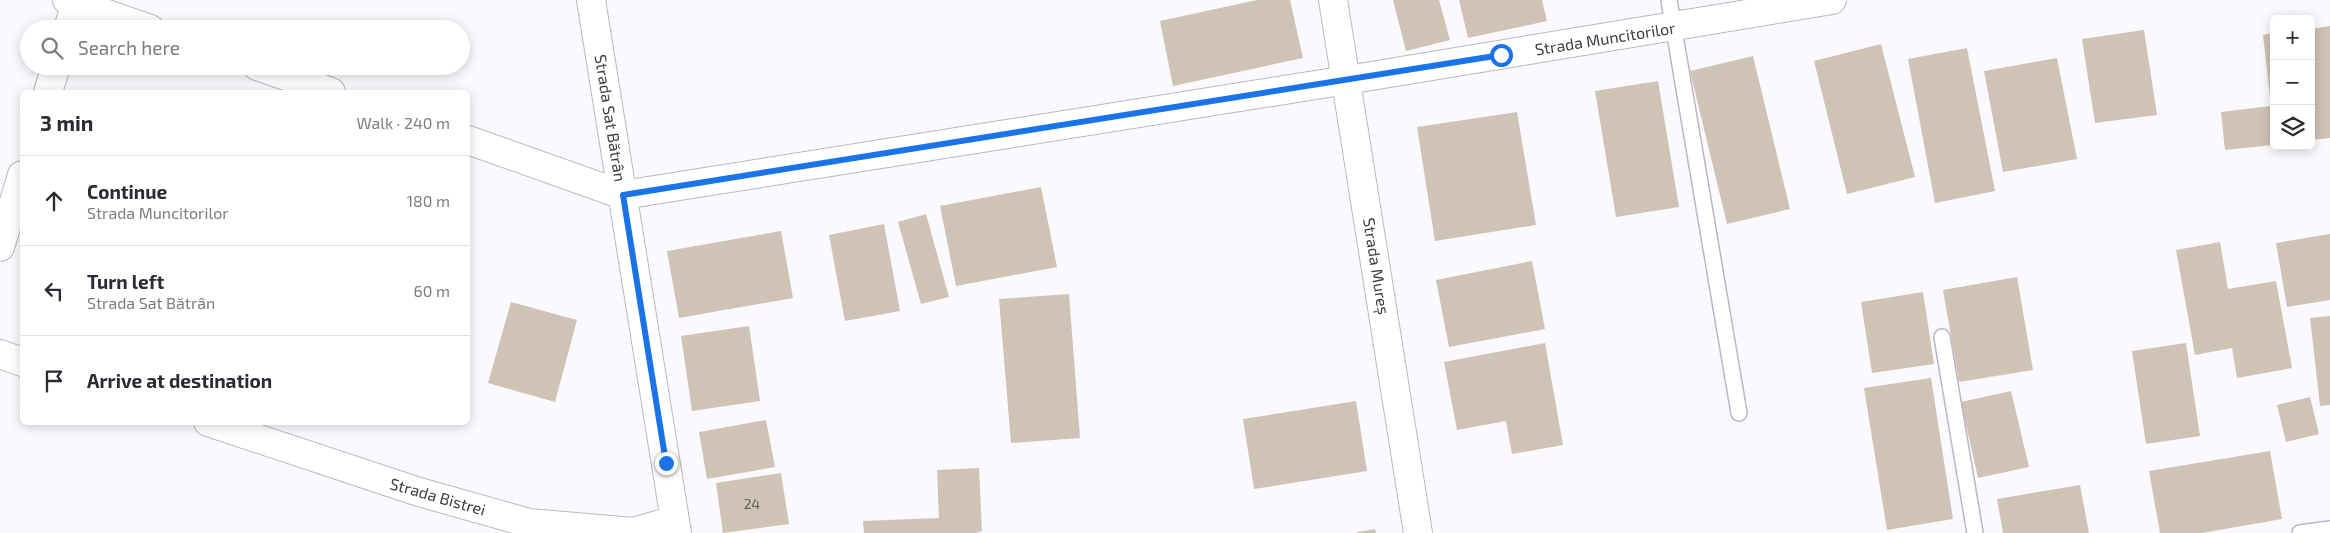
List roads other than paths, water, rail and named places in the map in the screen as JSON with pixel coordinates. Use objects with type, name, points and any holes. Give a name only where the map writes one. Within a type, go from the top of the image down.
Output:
[{"type":"street","name":"Strada Sat Bătrân","points":[[591,0],[676,527]]},
{"type":"street","name":"Strada Mureș","points":[[1334,0],[1418,533]]},
{"type":"street","name":"Strada Muncitorilor","points":[[470,141],[623,195],[1348,80],[1832,0]]},
{"type":"street","points":[[69,20],[72,1],[125,20]]},
{"type":"street","points":[[49,90],[53,75]]},
{"type":"street","points":[[282,75],[325,90]]},
{"type":"street","points":[[0,247],[20,182]]},
{"type":"street","points":[[0,354],[20,361]]},
{"type":"street","name":"Strada Bistrei","points":[[217,425],[419,492],[529,523],[633,532],[676,527]]},
{"type":"lane","points":[[1669,0],[1739,413]]},
{"type":"lane","points":[[1942,337],[1976,533]]},
{"type":"lane","points":[[2300,533],[2330,529]]}]
